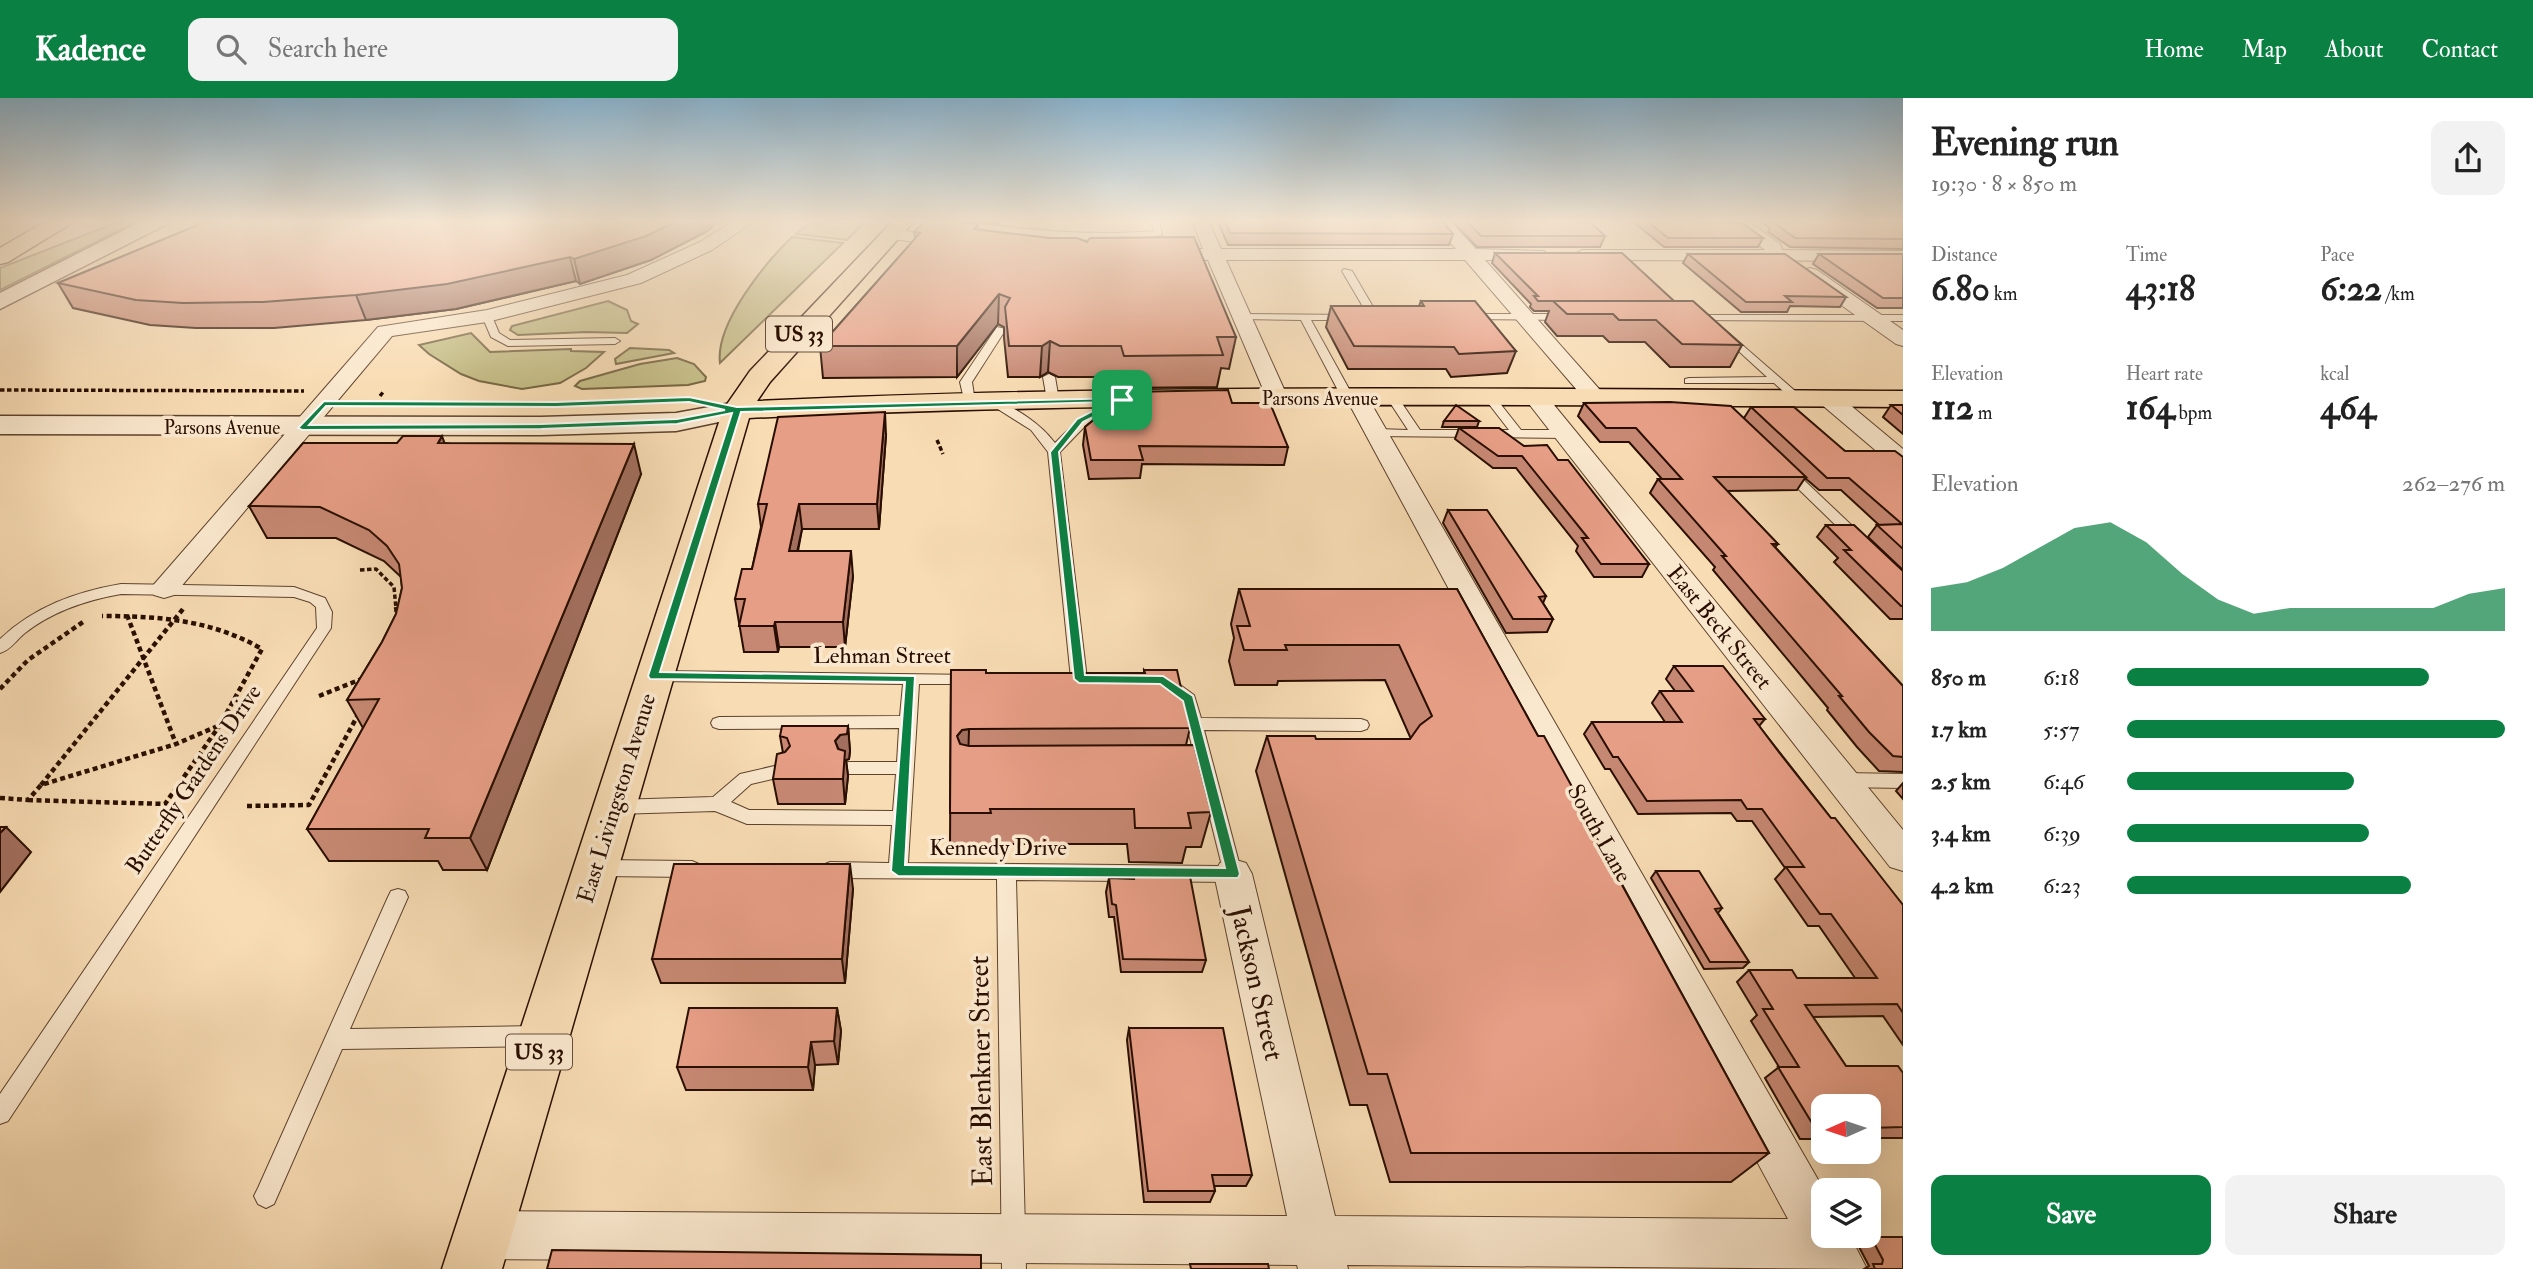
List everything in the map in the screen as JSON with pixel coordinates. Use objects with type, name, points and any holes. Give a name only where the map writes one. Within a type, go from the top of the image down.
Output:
[{"type":"main road","name":"East Livingston Avenue","points":[[477,1252],[737,410],[760,377],[854,275]]},
{"type":"main road","name":"Parsons Avenue","points":[[737,410],[980,401],[1051,389],[1122,400],[1597,399],[1721,406],[1798,399],[1903,400]]},
{"type":"street","points":[[0,302],[53,275]]},
{"type":"street","points":[[164,589],[302,428],[316,397],[381,337],[488,320],[610,293],[643,275]]},
{"type":"street","points":[[1224,275],[1277,398]]},
{"type":"street","points":[[1489,275],[1597,399]]},
{"type":"street","points":[[1812,275],[1903,340]]},
{"type":"street","name":"Parsons Avenue","points":[[0,405],[316,397],[556,405],[689,400],[737,410]]},
{"type":"street","name":"South Lane","points":[[1352,398],[1377,433],[1835,1256]]},
{"type":"street","name":"East Beck Street","points":[[1537,399],[1903,856]]},
{"type":"street","points":[[1829,399],[1903,461]]},
{"type":"street","name":"Parsons Avenue","points":[[0,425],[302,428],[541,426],[677,422],[737,410]]},
{"type":"street","name":"Jackson Street","points":[[1233,874],[1320,1255]]},
{"type":"street","points":[[477,1252],[1835,1256]]},
{"type":"lane","points":[[1349,275],[1374,317]]},
{"type":"lane","points":[[1242,316],[1388,317]]},
{"type":"lane","points":[[1305,317],[1352,398]]},
{"type":"lane","points":[[1457,317],[1583,317]]},
{"type":"lane","points":[[1681,318],[1903,318]]},
{"type":"lane","points":[[1709,318],[1798,399]]},
{"type":"lane","points":[[488,320],[495,335],[508,343],[615,341]]},
{"type":"lane","points":[[1001,329],[966,382],[980,401],[1037,427],[1055,452],[1080,679]]},
{"type":"lane","points":[[1689,380],[1777,380]]},
{"type":"lane","points":[[1393,398],[1416,433]]},
{"type":"lane","points":[[1491,399],[1518,434]]},
{"type":"lane","points":[[1055,452],[1080,421],[1122,400]]},
{"type":"lane","points":[[1377,433],[1565,434]]},
{"type":"lane","points":[[1777,460],[1864,545]]},
{"type":"lane","points":[[0,648],[20,628],[76,598],[121,589],[164,589]]},
{"type":"lane","name":"Butterfly Gardens Drive","points":[[0,1112],[324,628],[327,614],[322,604],[311,596],[294,592],[164,589]]},
{"type":"lane","name":"Lehman Street","points":[[654,676],[989,679]]},
{"type":"lane","points":[[898,871],[911,679]]},
{"type":"lane","name":"Jackson Street","points":[[1149,680],[1163,680],[1188,699],[1195,724],[1200,772],[1233,874]]},
{"type":"lane","points":[[719,723],[908,722]]},
{"type":"lane","points":[[1195,724],[1360,725]]},
{"type":"lane","points":[[849,768],[905,768]]},
{"type":"lane","points":[[717,804],[746,779],[783,770]]},
{"type":"lane","points":[[1843,780],[1903,781]]},
{"type":"lane","points":[[614,807],[717,804],[747,817],[902,818]]},
{"type":"lane","points":[[596,868],[716,869]]},
{"type":"lane","name":"Kennedy Drive","points":[[814,870],[1233,874]]},
{"type":"lane","name":"East Blenkner Street","points":[[1006,872],[1014,1254]]},
{"type":"lane","points":[[266,1196],[398,897]]},
{"type":"lane","points":[[336,1039],[544,1036]]},
{"type":"path","points":[[0,390],[316,397]]},
{"type":"path","points":[[380,396],[384,391]]},
{"type":"path","points":[[937,440],[943,454]]},
{"type":"path","points":[[360,569],[376,569],[394,587],[398,620]]},
{"type":"path","points":[[28,800],[188,603]]},
{"type":"path","points":[[124,604],[176,744]]},
{"type":"path","points":[[0,689],[28,660],[101,610]]},
{"type":"path","points":[[0,798],[165,804],[220,725],[262,649],[245,638],[213,626],[176,618],[91,616]]},
{"type":"path","points":[[319,696],[368,677]]},
{"type":"path","points":[[247,806],[309,805],[363,706]]},
{"type":"path","points":[[41,785],[176,744],[220,725]]},
{"type":"shaded area","points":[[0,275],[31,275],[0,290]]},
{"type":"shaded area","points":[[759,275],[811,275],[720,363],[725,331],[733,313]]},
{"type":"shaded area","points":[[608,301],[627,310],[631,321],[638,324],[627,333],[518,335],[510,330],[512,326]]},
{"type":"shaded area","points":[[471,333],[490,352],[571,349],[604,352],[586,368],[560,383],[522,389],[479,381],[461,374],[419,345]]},
{"type":"shaded area","points":[[630,348],[669,350],[674,353],[616,364],[615,359]]},
{"type":"shaded area","points":[[677,358],[694,364],[706,377],[705,381],[688,385],[582,389],[575,386],[580,381],[640,364]]},
{"type":"building","points":[[78,275],[490,275],[447,284],[356,295],[263,302],[183,303],[136,300],[58,283]]},
{"type":"building","points":[[883,275],[1210,275],[1236,337],[1217,337],[1223,355],[1124,356],[1121,346],[1060,346],[1050,341],[1042,346],[1009,346],[1005,307],[1010,298],[999,294],[957,346],[820,346]]},
{"type":"building","points":[[1517,275],[1645,275],[1674,301],[1538,301],[1534,296],[1538,296]]},
{"type":"building","points":[[1713,275],[1814,275],[1846,297],[1785,296],[1792,302],[1746,302]]},
{"type":"building","points":[[1849,275],[1903,275],[1903,298],[1883,298]]},
{"type":"building","points":[[1421,301],[1475,301],[1516,351],[1459,354],[1454,347],[1354,346],[1331,306],[1424,306]]},
{"type":"building","points":[[1553,301],[1693,301],[1742,345],[1682,344],[1656,320],[1619,320],[1613,314],[1567,314]]},
{"type":"building","points":[[1228,390],[1232,403],[1270,403],[1288,447],[1139,446],[1143,460],[1091,460],[1085,427],[1108,408],[1130,404],[1127,392]]},
{"type":"building","points":[[1670,402],[1731,406],[1806,477],[1714,477],[1778,544],[1772,544],[1903,686],[1903,757],[1893,756],[1869,732],[1839,696],[1842,696],[1722,556],[1726,556],[1658,479],[1682,479],[1636,428],[1606,428],[1584,403]]},
{"type":"building","points":[[1456,405],[1479,421],[1444,421]]},
{"type":"building","points":[[1891,405],[1903,405],[1903,415]]},
{"type":"building","points":[[1751,407],[1794,407],[1845,451],[1895,451],[1903,457],[1903,549],[1877,525],[1902,524],[1849,478],[1827,478]]},
{"type":"building","points":[[885,412],[877,504],[799,504],[789,551],[851,551],[843,622],[775,622],[774,626],[739,626],[745,599],[735,599],[742,569],[752,569],[767,504],[758,504],[778,417]]},
{"type":"building","points":[[1459,428],[1499,428],[1524,446],[1547,445],[1558,460],[1568,460],[1649,564],[1601,564],[1582,538],[1588,538],[1522,456],[1498,456]]},
{"type":"building","points":[[403,436],[442,436],[438,443],[634,444],[470,838],[425,838],[429,829],[307,829],[379,699],[347,700],[396,614],[402,588],[399,564],[387,546],[369,530],[320,507],[249,506],[303,443],[397,443]]},
{"type":"building","points":[[1448,510],[1487,510],[1546,596],[1539,597],[1553,619],[1513,619]]},
{"type":"building","points":[[1826,525],[1854,525],[1903,571],[1903,606],[1844,550],[1851,550]]},
{"type":"building","points":[[1239,589],[1457,589],[1538,736],[1544,736],[1586,812],[1582,812],[1769,1153],[1411,1153],[1387,1074],[1368,1074],[1267,736],[1410,739],[1420,725],[1432,716],[1399,645],[1285,645],[1287,650],[1244,650],[1237,626],[1250,626]]},
{"type":"building","points":[[1674,666],[1723,666],[1765,719],[1754,719],[1778,751],[1903,905],[1903,1013],[1897,1004],[1805,1005],[1846,1066],[1898,1066],[1903,1073],[1903,1127],[1881,1128],[1881,1094],[1811,1094],[1811,1121],[1778,1067],[1799,1067],[1763,1009],[1773,1009],[1749,970],[1792,970],[1797,978],[1877,978],[1831,914],[1820,914],[1786,867],[1804,867],[1762,809],[1747,809],[1741,800],[1647,801],[1618,757],[1613,757],[1592,722],[1682,722],[1660,691],[1693,691]]},
{"type":"building","points":[[951,670],[986,670],[986,673],[1145,673],[1144,670],[1177,670],[1190,728],[969,729],[962,730],[957,736],[960,744],[969,746],[1194,745],[1211,812],[1188,813],[1191,828],[1135,828],[1134,809],[990,809],[991,813],[950,813]]},
{"type":"building","points":[[782,726],[848,726],[847,734],[840,735],[835,741],[838,749],[845,751],[843,779],[773,779],[777,754],[785,752],[790,746],[787,738],[780,736]]},
{"type":"building","points":[[674,864],[850,864],[842,959],[652,959]]},
{"type":"building","points":[[1133,871],[1189,871],[1206,960],[1123,959],[1116,905],[1112,904],[1109,878],[1134,879]]},
{"type":"building","points":[[1656,871],[1699,871],[1722,908],[1715,909],[1749,962],[1710,962]]},
{"type":"building","points":[[689,1008],[837,1008],[834,1041],[811,1042],[808,1067],[677,1067]]},
{"type":"building","points":[[1129,1028],[1223,1028],[1252,1175],[1212,1175],[1215,1191],[1148,1191]]},
{"type":"building","points":[[1881,1237],[1903,1237],[1903,1269],[1875,1269],[1873,1264],[1882,1264],[1883,1260],[1877,1248],[1881,1248]]},
{"type":"building","points":[[552,1250],[981,1255],[981,1269],[547,1269]]},
{"type":"building","points":[[1190,1264],[1268,1264],[1269,1269],[1191,1269]]},
{"type":"route","points":[[1122,400],[805,406],[737,410],[677,422],[302,428],[324,403],[556,405],[689,400],[737,410],[654,676],[911,679],[898,871],[1233,874],[1188,699],[1163,680],[1079,679],[1055,452],[1069,431],[1080,421],[1122,400]]}]
